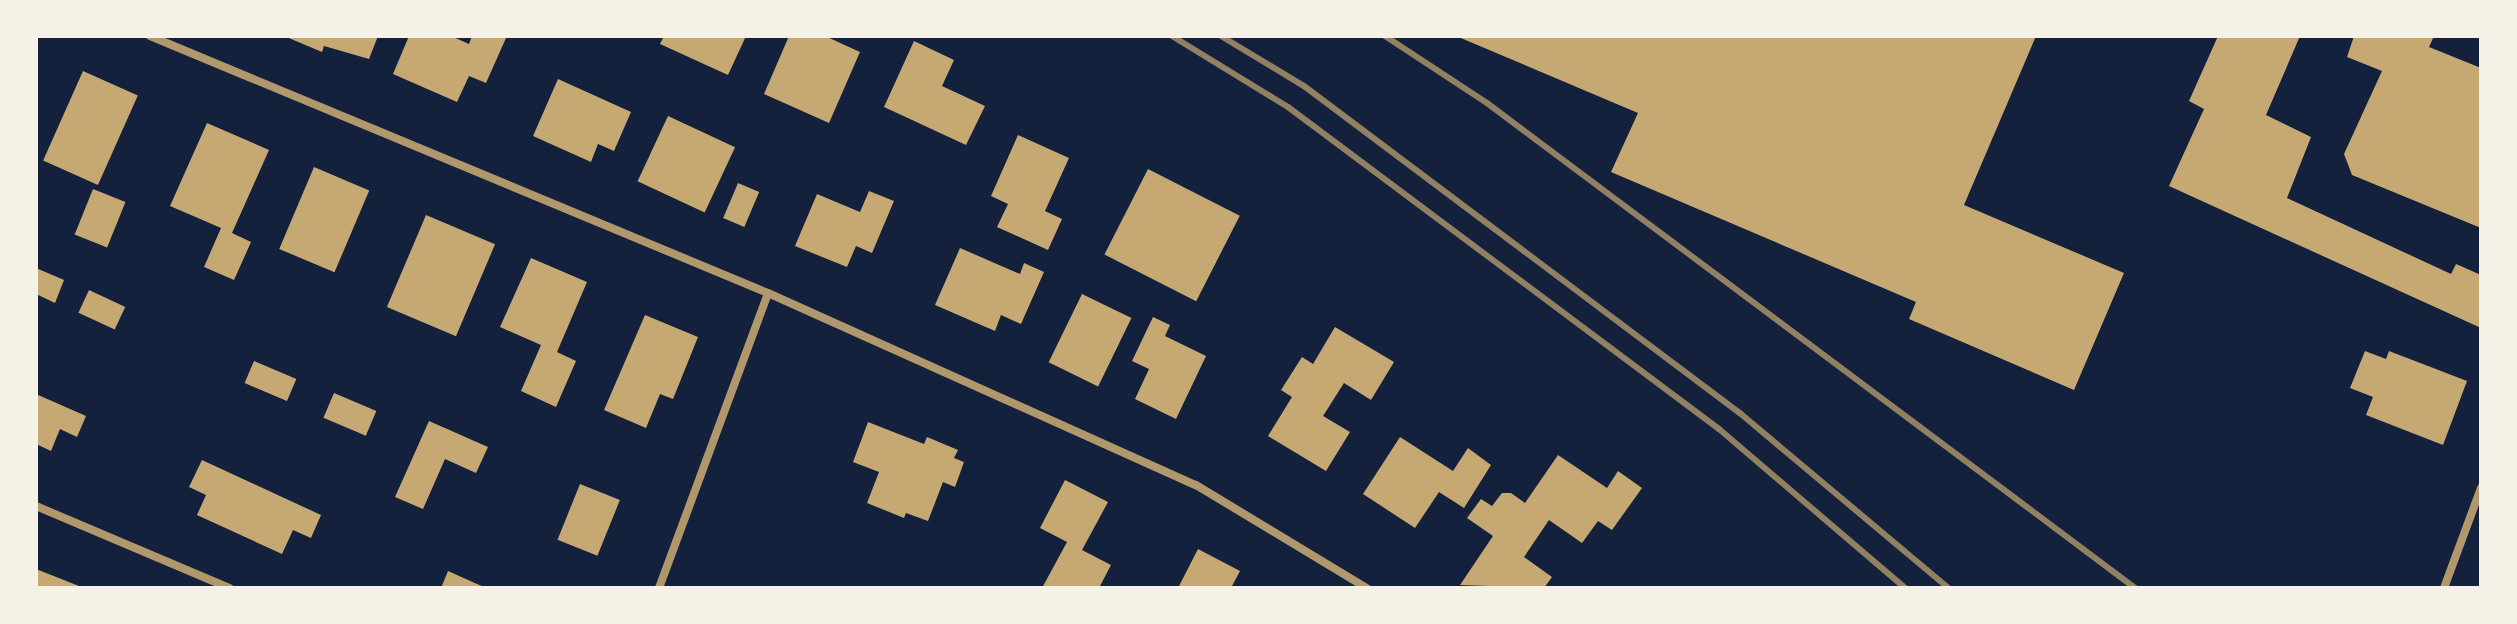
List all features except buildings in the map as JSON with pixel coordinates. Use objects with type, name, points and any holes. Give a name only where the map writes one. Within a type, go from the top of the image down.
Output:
[{"type":"street","points":[[150,36],[768,293],[1196,485],[1367,588]]},
{"type":"street","points":[[659,588],[768,293]]},
{"type":"street","points":[[2444,588],[2481,488]]},
{"type":"street","points":[[36,506],[229,588]]},
{"type":"railway","points":[[1172,36],[1288,107],[1719,429],[1905,588]]},
{"type":"railway","points":[[1221,36],[1304,86],[1741,414],[1948,588]]},
{"type":"railway","points":[[1385,36],[1487,103],[2135,588]]}]
